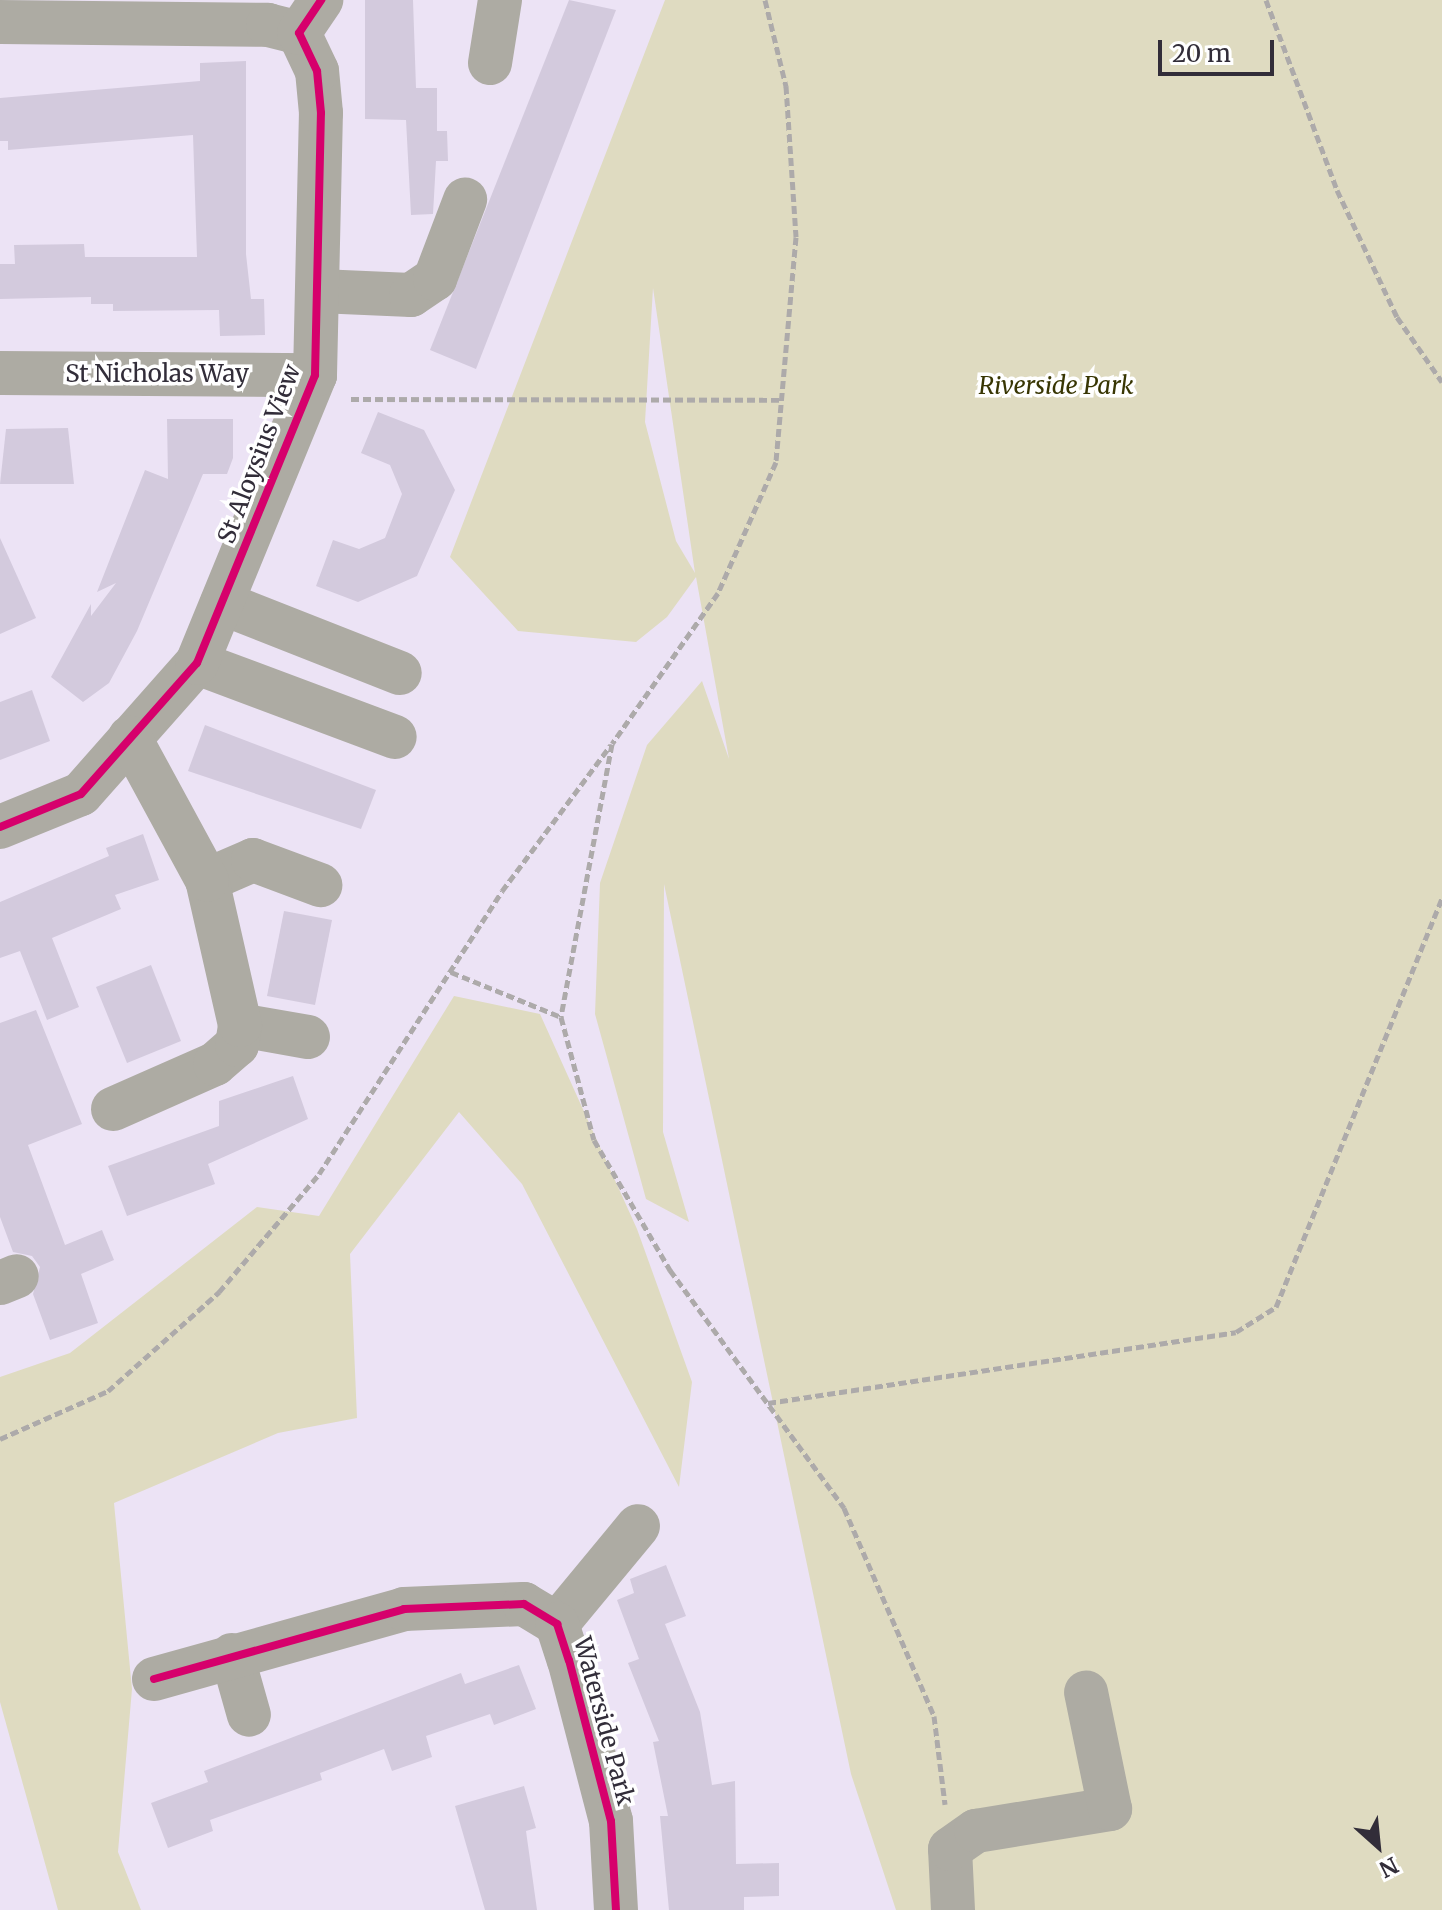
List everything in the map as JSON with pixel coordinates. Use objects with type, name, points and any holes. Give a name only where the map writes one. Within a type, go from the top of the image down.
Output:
[{"type":"street","points":[[490,63],[500,0]]},
{"type":"street","points":[[24,15],[268,25],[310,16]]},
{"type":"street","name":"St Aloysius View","points":[[0,827],[81,794],[197,663],[310,387],[319,291],[321,113],[310,16]]},
{"type":"street","points":[[319,291],[411,295],[435,279],[465,200]]},
{"type":"street","name":"St Nicholas Way","points":[[0,373],[310,387]]},
{"type":"street","points":[[222,603],[400,673]]},
{"type":"street","points":[[197,663],[395,737]]},
{"type":"street","points":[[113,1109],[179,1079],[237,1045],[240,1025],[207,880],[130,738]]},
{"type":"street","points":[[207,880],[253,860],[320,885]]},
{"type":"street","points":[[240,1025],[308,1037]]},
{"type":"street","points":[[557,1624],[638,1526]]},
{"type":"street","name":"Waterside Park","points":[[154,1679],[404,1609],[524,1604],[557,1624],[611,1821],[616,1910]]},
{"type":"street","points":[[232,1655],[249,1715]]},
{"type":"street","points":[[953,1910],[950,1849],[976,1831],[1110,1809],[1086,1692]]},
{"type":"path","points":[[0,1439],[108,1391],[219,1292],[319,1174],[451,972],[718,593],[776,462],[796,237],[786,86],[765,0]]},
{"type":"path","points":[[1266,0],[1337,190],[1397,317],[1442,382]]},
{"type":"path","points":[[310,387],[782,400]]},
{"type":"path","points":[[612,744],[561,1017],[594,1140],[670,1270],[844,1508],[934,1716],[950,1849]]},
{"type":"path","points":[[768,1403],[1236,1332],[1276,1307],[1442,898]]},
{"type":"path","points":[[451,972],[561,1017]]},
{"type":"green space","name":"Riverside Park","points":[[665,0],[1442,0],[1442,1910],[896,1910],[851,1774],[664,884],[663,1132],[689,1222],[646,1199],[595,1014],[600,883],[647,745],[702,681],[729,759],[696,577],[667,617],[636,642],[518,631],[450,557]],"holes":[[[653,288],[695,573],[676,541],[645,422]]]},
{"type":"green space","points":[[454,996],[540,1014],[637,1229],[692,1382],[679,1487],[522,1184],[459,1112],[350,1254],[357,1418],[278,1433],[114,1503],[132,1689],[118,1852],[141,1910],[58,1910],[0,1702],[0,1377],[70,1353],[257,1207],[319,1216]]},
{"type":"building","points":[[365,0],[413,0],[416,88],[437,88],[437,131],[447,131],[448,161],[436,161],[433,214],[411,215],[406,120],[365,119]]},
{"type":"building","points":[[569,0],[616,10],[476,369],[430,350]]},
{"type":"building","points":[[246,61],[246,254],[251,299],[264,299],[265,335],[220,336],[219,310],[113,311],[113,304],[91,304],[91,297],[0,299],[0,264],[15,264],[14,245],[84,244],[85,257],[197,257],[193,135],[8,150],[8,141],[0,141],[0,98],[200,81],[200,63]]},
{"type":"building","points":[[378,412],[424,430],[455,490],[417,576],[358,602],[316,586],[333,540],[359,549],[385,538],[402,494],[390,465],[361,453]]},
{"type":"building","points":[[167,419],[233,419],[233,458],[227,474],[203,474],[137,631],[109,683],[83,702],[51,677],[91,604],[91,616],[116,583],[97,592],[145,470],[168,479]]},
{"type":"building","points":[[68,428],[74,484],[0,484],[6,429]]},
{"type":"building","points":[[0,538],[36,618],[0,634]]},
{"type":"building","points":[[32,690],[50,741],[0,760],[0,702]]},
{"type":"building","points":[[205,725],[376,790],[361,829],[188,771]]},
{"type":"building","points":[[143,834],[159,880],[115,895],[121,909],[52,938],[79,1007],[47,1020],[20,951],[0,958],[0,902],[109,856],[106,848]]},
{"type":"building","points":[[284,911],[332,920],[315,1005],[267,996]]},
{"type":"building","points":[[151,965],[181,1041],[127,1063],[96,987]]},
{"type":"building","points":[[36,1010],[82,1124],[28,1145],[65,1245],[102,1230],[114,1260],[81,1274],[98,1323],[50,1340],[33,1294],[40,1267],[32,1256],[13,1252],[0,1217],[0,1023]]},
{"type":"building","points":[[293,1076],[308,1119],[208,1164],[215,1184],[127,1216],[108,1166],[219,1126],[219,1101]]},
{"type":"building","points":[[666,1565],[686,1616],[665,1624],[700,1712],[712,1785],[735,1781],[736,1864],[779,1863],[779,1896],[744,1897],[744,1910],[669,1910],[660,1816],[668,1816],[653,1742],[659,1741],[628,1663],[639,1659],[617,1600],[634,1593],[630,1579]]},
{"type":"building","points":[[519,1665],[536,1709],[494,1725],[490,1714],[426,1736],[432,1757],[392,1771],[384,1749],[320,1773],[322,1780],[210,1820],[213,1831],[168,1848],[151,1803],[208,1782],[204,1771],[461,1673],[465,1684]]},
{"type":"building","points":[[524,1786],[536,1828],[526,1831],[537,1910],[485,1910],[455,1806]]},
{"type":"cycle path","points":[[0,827],[81,794],[197,663],[315,375],[321,113],[317,71],[299,33],[321,0]]},
{"type":"cycle path","points":[[154,1679],[404,1609],[524,1604],[557,1624],[569,1660],[611,1821],[616,1910]]}]
